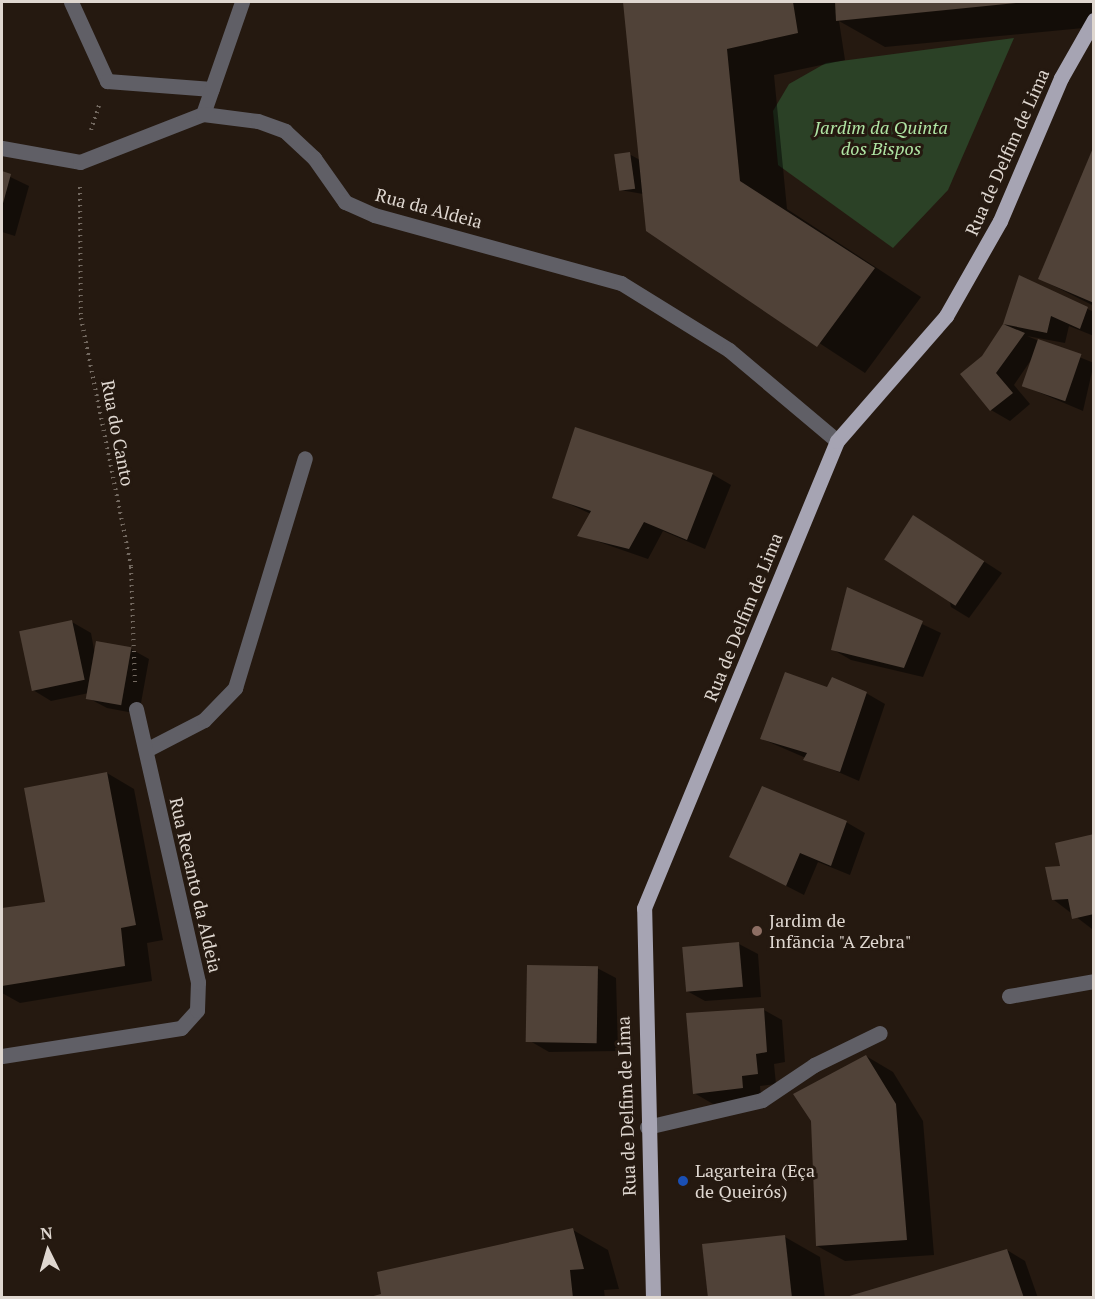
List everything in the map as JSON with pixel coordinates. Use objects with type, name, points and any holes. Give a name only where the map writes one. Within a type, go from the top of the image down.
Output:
[{"type":"main road","name":"Rua de Delfim de Lima","points":[[653,1298],[647,1127],[644,908],[837,441],[946,316],[1000,221],[1061,78],[1094,20]]},
{"type":"street","points":[[71,2],[107,81],[212,89]]},
{"type":"street","points":[[203,114],[242,2]]},
{"type":"street","name":"Rua da Aldeia","points":[[80,162],[203,114],[230,114],[285,131],[314,158],[345,202],[374,215],[621,283],[729,350],[837,441]]},
{"type":"street","points":[[2,148],[80,162]]},
{"type":"street","points":[[146,750],[204,720],[235,688],[305,458]]},
{"type":"street","name":"Rua Recanto da Aldeia","points":[[2,1056],[181,1028],[197,1010],[198,982],[136,709]]},
{"type":"street","points":[[1009,996],[1094,981]]},
{"type":"street","points":[[647,1127],[762,1100],[814,1065],[880,1033]]},
{"type":"path","name":"Rua do Canto","points":[[107,81],[80,162],[81,318],[130,567],[136,709]]},
{"type":"green space","name":"Jardim da Quinta dos Bispos","points":[[1014,38],[948,190],[893,248],[778,165],[773,111],[789,84],[826,63]]},
{"type":"building","points":[[623,2],[793,2],[798,33],[727,49],[740,181],[875,268],[817,347],[646,231]]},
{"type":"building","points":[[835,2],[1016,2],[1016,3],[836,21]]},
{"type":"building","points":[[1094,148],[1094,303],[1038,279]]},
{"type":"building","points":[[630,152],[635,189],[619,191],[614,154]]},
{"type":"building","points":[[2,171],[11,174],[2,207]]},
{"type":"building","points":[[1019,275],[1088,307],[1080,329],[1051,316],[1047,333],[1003,324]]},
{"type":"building","points":[[1003,324],[1025,333],[996,373],[1013,393],[990,411],[960,374],[982,356]]},
{"type":"building","points":[[1038,339],[1081,354],[1065,401],[1022,386]]},
{"type":"building","points":[[575,427],[713,473],[687,540],[644,522],[629,549],[577,536],[591,511],[552,498]]},
{"type":"building","points":[[913,515],[984,561],[955,606],[884,559]]},
{"type":"building","points":[[847,587],[923,621],[904,668],[831,650]]},
{"type":"building","points":[[72,620],[85,680],[32,691],[19,631]]},
{"type":"building","points":[[96,641],[131,647],[121,705],[86,699]]},
{"type":"building","points":[[785,672],[827,687],[832,677],[867,692],[840,772],[803,760],[807,753],[760,739]]},
{"type":"building","points":[[107,772],[136,925],[121,928],[125,966],[2,986],[2,908],[45,902],[24,788]]},
{"type":"building","points":[[762,786],[847,821],[831,866],[800,853],[786,886],[729,857]]},
{"type":"building","points":[[1094,834],[1094,914],[1072,919],[1068,899],[1052,900],[1045,867],[1060,866],[1055,843]]},
{"type":"building","points":[[739,942],[743,987],[686,992],[682,947]]},
{"type":"building","points":[[527,965],[598,966],[597,1043],[526,1042]]},
{"type":"building","points":[[764,1008],[767,1052],[756,1054],[758,1074],[742,1076],[743,1088],[693,1094],[686,1013]]},
{"type":"building","points":[[866,1055],[896,1104],[907,1240],[816,1246],[811,1121],[793,1094]]},
{"type":"building","points":[[573,1228],[584,1269],[570,1270],[573,1298],[366,1298],[381,1294],[377,1272]]},
{"type":"building","points":[[785,1235],[792,1298],[708,1298],[702,1244]]},
{"type":"building","points":[[1007,1249],[1024,1298],[846,1298],[846,1297]]},
{"type":"place","name":"Jardim de Infãncia \"A Zebra\"","points":[[757,931]]},
{"type":"place","name":"Lagarteira (Eça de Queirós)","points":[[683,1181]]}]
